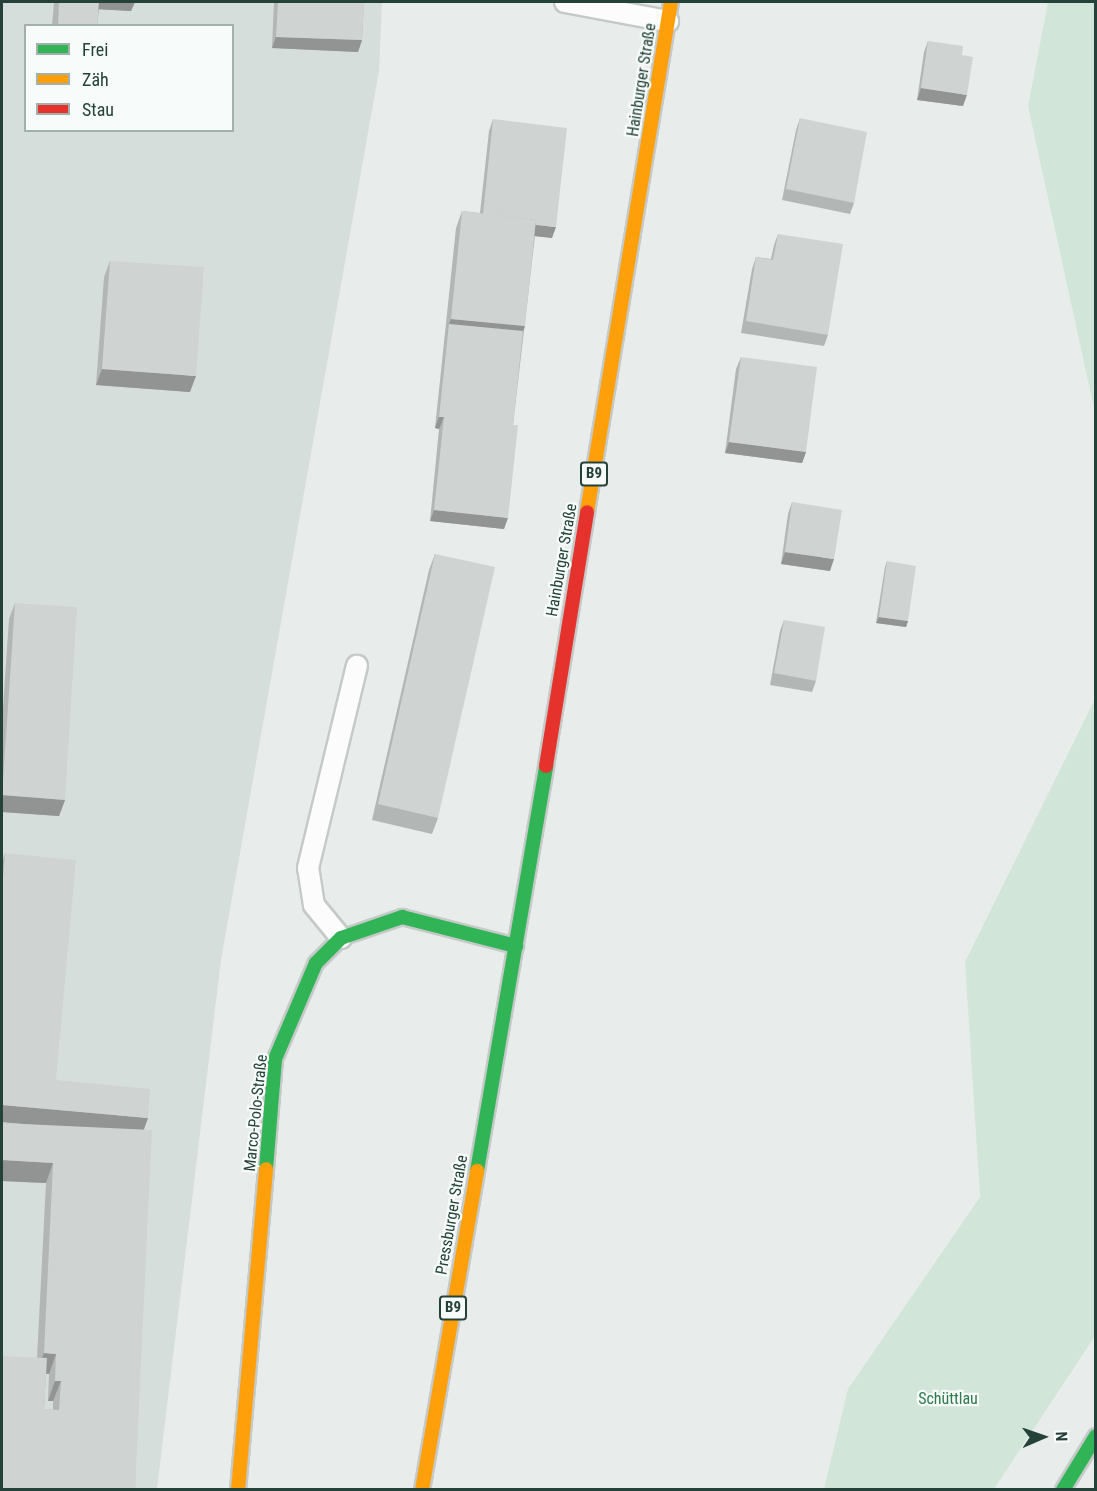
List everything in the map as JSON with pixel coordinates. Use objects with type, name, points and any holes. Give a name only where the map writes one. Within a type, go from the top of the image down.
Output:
[{"type":"main road","name":"Hainburger Straße","points":[[516,946],[669,11]]},
{"type":"main road","name":"Marco-Polo-Straße","points":[[238,1490],[275,1059],[316,963],[341,938],[402,916],[516,946]]},
{"type":"main road","name":"Pressburger Straße","points":[[422,1490],[516,946]]},
{"type":"main road","points":[[1063,1490],[1095,1436]]},
{"type":"lane","points":[[564,2],[669,11]]},
{"type":"lane","points":[[341,938],[314,905],[308,868],[357,666]]},
{"type":"shaded area","points":[[2,2],[382,2],[379,71],[221,960],[157,1489],[2,1490]]},
{"type":"green space","points":[[1048,2],[1095,2],[1095,413],[1028,106]]},
{"type":"green space","name":"Schüttlau","points":[[1095,699],[1095,1336],[994,1489],[824,1489],[848,1389],[980,1197],[965,962]]},
{"type":"building","points":[[59,2],[99,2],[97,24],[58,24]]},
{"type":"building","points":[[278,2],[364,2],[362,40],[276,37]]},
{"type":"building","points":[[928,41],[963,46],[962,55],[973,57],[967,95],[921,88]]},
{"type":"building","points":[[800,118],[867,132],[854,203],[786,189]]},
{"type":"building","points":[[493,119],[567,128],[556,227],[536,225],[536,220],[483,214]]},
{"type":"building","points":[[462,211],[536,220],[525,326],[451,319]]},
{"type":"building","points":[[778,234],[843,244],[828,335],[746,321],[756,257],[773,260]]},
{"type":"building","points":[[110,261],[204,267],[196,376],[102,369]]},
{"type":"building","points":[[449,324],[523,331],[513,425],[518,425],[508,518],[434,510],[444,417],[439,417]]},
{"type":"building","points":[[741,357],[817,367],[806,452],[729,442]]},
{"type":"building","points":[[792,502],[842,510],[834,559],[785,552]]},
{"type":"building","points":[[435,554],[495,567],[438,818],[378,804]]},
{"type":"building","points":[[887,561],[916,566],[908,621],[879,617]]},
{"type":"building","points":[[15,603],[77,607],[65,800],[2,795]]},
{"type":"building","points":[[784,620],[825,627],[816,681],[774,673]]},
{"type":"building","points":[[5,853],[76,860],[56,1080],[150,1089],[148,1118],[2,1105],[2,888]]},
{"type":"building","points":[[2,1123],[152,1130],[135,1490],[2,1490],[2,1356],[47,1358],[44,1409],[59,1410],[61,1381],[55,1381],[56,1354],[44,1353],[53,1163],[2,1160]]},
{"type":"traffic: fast","points":[[477,1171],[546,766]]},
{"type":"traffic: fast","points":[[266,1169],[275,1059],[316,963],[341,938],[402,917],[516,946]]},
{"type":"traffic: fast","points":[[1063,1490],[1096,1436]]},
{"type":"traffic: slow","points":[[587,512],[671,2]]},
{"type":"traffic: slow","points":[[238,1490],[266,1169]]},
{"type":"traffic: slow","points":[[422,1490],[477,1171]]},
{"type":"traffic: jam","points":[[546,766],[587,512]]}]
